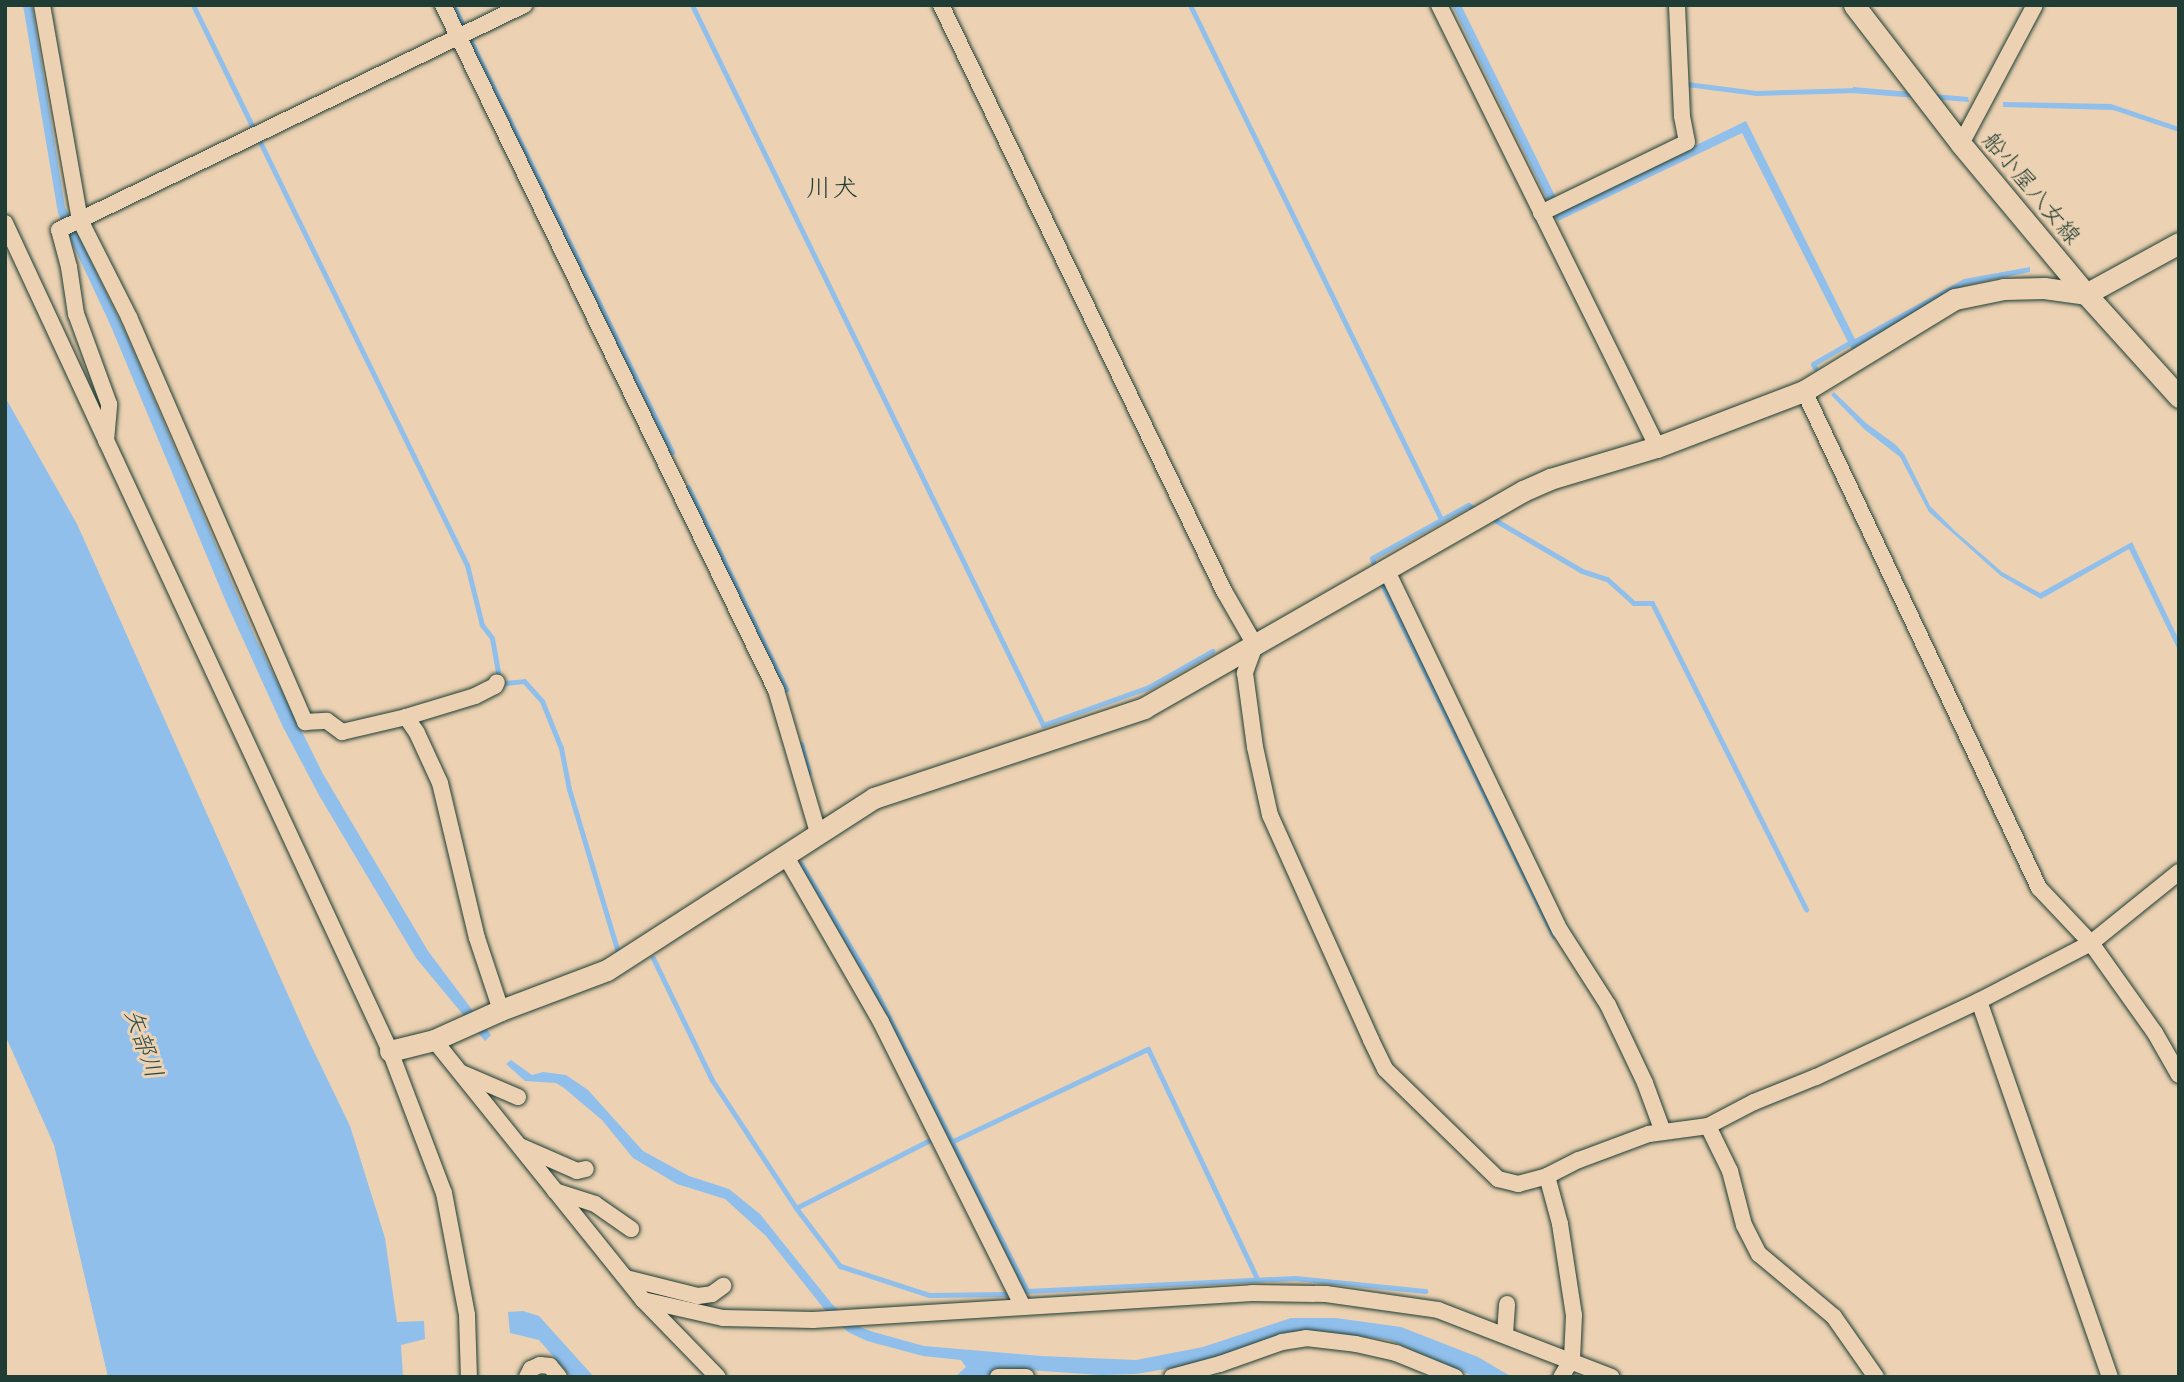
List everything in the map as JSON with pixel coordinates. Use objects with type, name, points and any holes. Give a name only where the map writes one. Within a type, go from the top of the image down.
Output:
[{"type":"street","points":[[43,5],[80,220],[129,317],[305,722],[327,721],[342,732],[406,717],[475,696],[495,686],[496,682]]},
{"type":"street","points":[[443,5],[776,690],[818,833]]},
{"type":"street","points":[[106,442],[109,404],[76,314],[69,267],[58,230],[524,5]]},
{"type":"street","points":[[941,5],[1224,591],[1255,645],[1245,673],[1255,747],[1270,815],[1385,1069],[1498,1179],[1518,1184],[1547,1176],[1579,1160],[1663,1132],[1708,1126],[1979,1001],[2091,943],[2179,872]]},
{"type":"street","points":[[1439,5],[1550,208],[1657,447]]},
{"type":"street","points":[[1550,208],[1687,142],[1682,116],[1677,5]]},
{"type":"street","name":"船小屋八女線","points":[[1854,5],[1961,144],[2086,294],[2179,397]]},
{"type":"street","points":[[1961,144],[2035,5]]},
{"type":"street","points":[[5,223],[390,1051],[444,1193],[467,1315],[469,1377]]},
{"type":"street","points":[[390,1051],[434,1040],[501,1010],[607,970],[874,799],[1143,708],[1532,487],[1657,447],[1804,391],[1955,299],[2004,289],[2044,288],[2086,294],[2179,243]]},
{"type":"street","points":[[1804,391],[2039,888],[2091,943],[2155,1033],[2179,1075]]},
{"type":"street","points":[[1387,569],[1560,930],[1608,1005],[1663,1132]]},
{"type":"street","points":[[406,717],[417,733],[440,783],[477,938],[501,1010]]},
{"type":"street","points":[[785,855],[881,1022],[1023,1307]]},
{"type":"street","points":[[1979,1001],[2110,1377]]},
{"type":"street","points":[[434,1040],[643,1300],[718,1377]]},
{"type":"street","points":[[459,1072],[518,1097]]},
{"type":"street","points":[[1708,1126],[1730,1171],[1744,1225],[1759,1254],[1834,1317],[1876,1377]]},
{"type":"street","points":[[519,1146],[577,1171],[586,1169]]},
{"type":"street","points":[[1547,1176],[1560,1224],[1574,1315],[1572,1359],[1561,1377]]},
{"type":"street","points":[[555,1191],[595,1204],[631,1229]]},
{"type":"street","points":[[626,1278],[698,1296],[712,1294],[723,1286]]},
{"type":"street","points":[[643,1300],[723,1318],[829,1318],[1252,1293],[1326,1294],[1438,1310],[1572,1359],[1612,1377]]},
{"type":"street","points":[[1505,1334],[1507,1304]]},
{"type":"street","points":[[1172,1377],[1220,1364],[1282,1342],[1306,1338],[1356,1344],[1396,1353],[1455,1377]]},
{"type":"street","points":[[527,1377],[531,1369],[540,1365],[550,1366],[559,1377]]},
{"type":"street","points":[[998,1377],[1026,1377]]},
{"type":"water","points":[[23,5],[32,5],[65,207],[127,336],[255,637],[323,774],[428,951],[491,1035],[485,1041],[416,958],[320,797],[283,727],[226,602],[110,324],[58,213]]},
{"type":"water","points":[[1452,5],[1461,5],[1562,210],[1746,121],[1855,339],[1964,279],[2030,267],[2030,272],[1967,285],[1943,295],[1852,350],[1742,133],[1558,221]]},
{"type":"water","points":[[1853,87],[1968,97],[1969,102],[1852,93]]},
{"type":"water","points":[[2003,102],[2111,104],[2179,127],[2179,132],[2113,110],[2003,107]]},
{"type":"water","points":[[1834,392],[1904,454],[1930,506],[1955,531],[2002,572],[2040,593],[2132,542],[2179,640],[2179,652],[2129,549],[2041,599],[2001,576],[1929,512],[1900,457],[1864,429],[1831,395]]},
{"type":"water","name":"矢部川","points":[[5,397],[77,524],[306,1035],[350,1126],[385,1238],[397,1322],[424,1321],[425,1339],[401,1345],[403,1377],[108,1377],[54,1145],[5,1035]]},
{"type":"water","points":[[511,1060],[532,1075],[543,1072],[566,1075],[588,1090],[643,1151],[689,1176],[729,1189],[760,1214],[832,1304],[853,1324],[870,1331],[924,1346],[1041,1356],[1136,1360],[1203,1347],[1291,1318],[1336,1318],[1401,1327],[1478,1357],[1512,1377],[1475,1377],[1389,1340],[1301,1331],[1196,1364],[1136,1374],[1101,1375],[999,1368],[986,1377],[955,1377],[966,1367],[961,1360],[923,1356],[867,1341],[848,1332],[825,1310],[766,1236],[725,1199],[677,1184],[633,1158],[602,1120],[564,1088],[556,1083],[525,1081],[506,1064]]},
{"type":"water","points":[[523,1311],[539,1316],[594,1377],[571,1377],[539,1340],[510,1333],[508,1312]]},
{"type":"waterway","points":[[193,5],[467,565],[482,625],[492,638],[498,672]]},
{"type":"waterway","points":[[453,5],[672,452]]},
{"type":"waterway","points":[[692,5],[1043,725],[1149,687],[1212,651]]},
{"type":"waterway","points":[[1190,5],[1441,519]]},
{"type":"waterway","points":[[1687,84],[1756,93],[1859,90]]},
{"type":"waterway","points":[[1815,368],[1813,364],[1851,342]]},
{"type":"waterway","points":[[688,487],[786,689]]},
{"type":"waterway","points":[[1375,568],[1372,558],[1468,505],[1477,510]]},
{"type":"waterway","points":[[1488,516],[1582,571],[1607,579],[1634,603],[1652,603],[1806,909]]},
{"type":"waterway","points":[[1380,580],[1554,936]]},
{"type":"waterway","points":[[506,683],[524,681],[542,701],[561,748],[569,789],[617,949]]},
{"type":"waterway","points":[[801,744],[809,773]]},
{"type":"waterway","points":[[801,864],[871,982],[1027,1291],[1295,1278],[1425,1291]]},
{"type":"waterway","points":[[653,958],[712,1080],[796,1208],[840,1266],[929,1295],[1005,1294]]},
{"type":"waterway","points":[[951,1142],[1148,1049],[1257,1279]]},
{"type":"waterway","points":[[796,1208],[928,1141]]},
{"type":"district","name":"川犬","points":[[832,187]]}]
